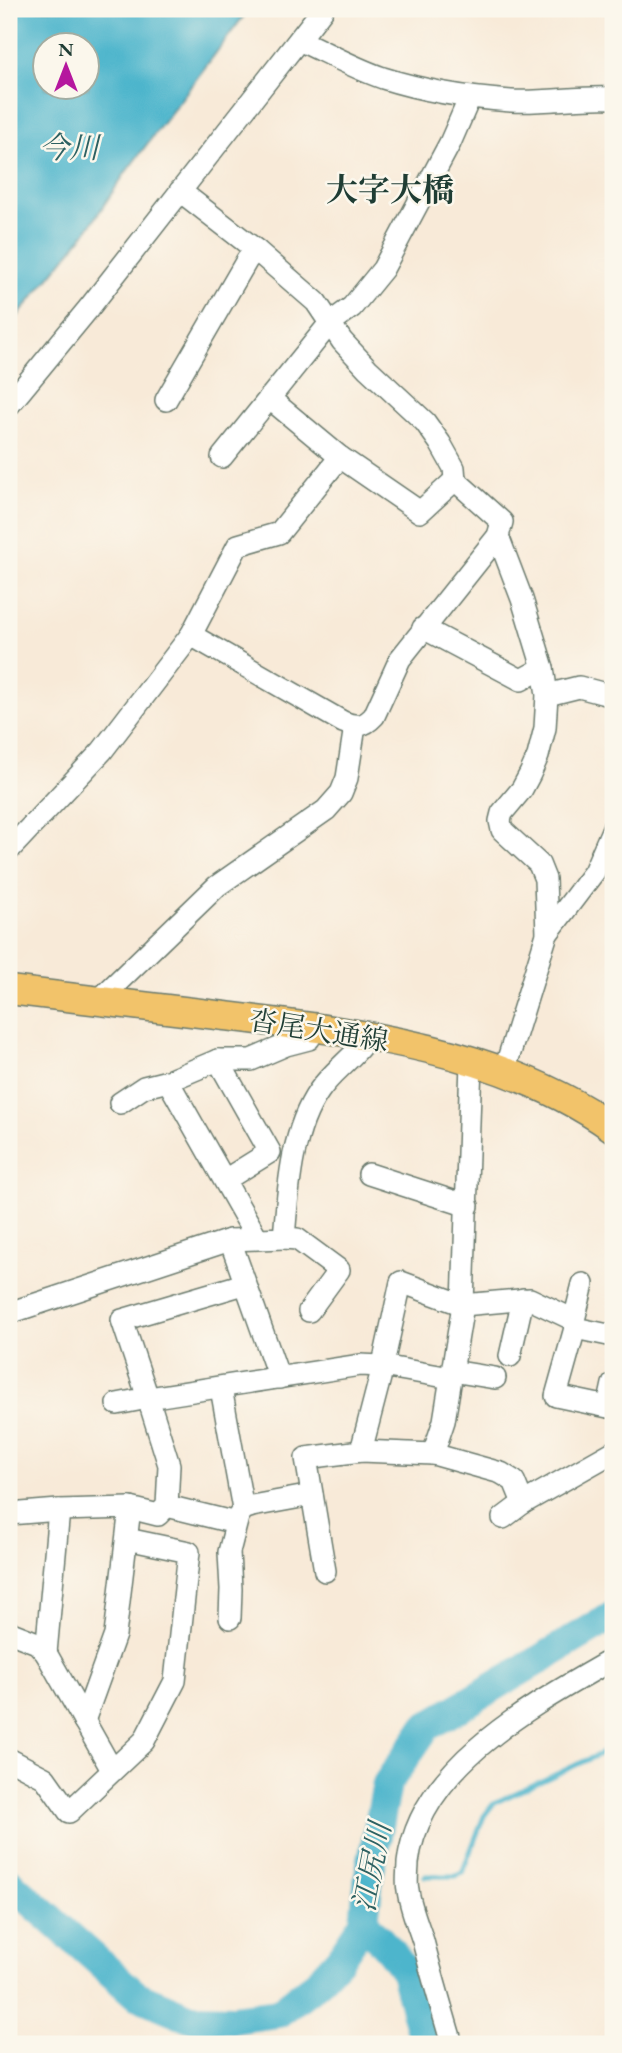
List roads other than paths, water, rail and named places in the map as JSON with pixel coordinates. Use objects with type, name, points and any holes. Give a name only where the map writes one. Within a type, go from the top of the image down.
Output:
[{"type":"main road","name":"沓尾大通線","points":[[9,990],[369,1035],[504,1072],[564,1097],[613,1128]]},
{"type":"street","points":[[9,405],[89,308],[323,9]]},
{"type":"street","points":[[299,40],[381,77],[406,85],[470,97],[514,101],[613,98]]},
{"type":"street","points":[[222,457],[330,323],[352,307],[383,270],[450,143],[470,97]]},
{"type":"street","points":[[180,191],[256,250],[316,302],[342,341],[425,422],[454,468],[455,480],[502,522],[498,536],[400,659],[374,716],[368,723],[355,726],[342,722],[191,635]]},
{"type":"street","points":[[166,400],[247,260],[256,250]]},
{"type":"street","points":[[268,398],[341,457],[420,512],[455,480]]},
{"type":"street","points":[[9,850],[102,751],[191,635],[238,545],[279,533],[341,457]]},
{"type":"street","points":[[498,536],[522,598],[547,695],[545,728],[538,756],[526,782],[502,813],[500,821],[502,830],[539,864],[545,878],[547,934],[504,1072]]},
{"type":"street","points":[[423,628],[521,680],[542,668]]},
{"type":"street","points":[[547,695],[579,687],[613,696]]},
{"type":"street","points":[[98,1001],[218,886],[326,810],[341,793],[347,778],[355,726]]},
{"type":"street","points":[[547,934],[594,872],[613,828]]},
{"type":"street","points":[[120,1103],[144,1087],[168,1081],[218,1060],[251,1060],[286,1045],[309,1039],[316,1027]]},
{"type":"street","points":[[284,1238],[288,1190],[298,1137],[304,1121],[318,1091],[361,1048],[369,1035]]},
{"type":"street","points":[[218,1060],[270,1152],[225,1180]]},
{"type":"street","points":[[433,1454],[444,1421],[463,1305],[471,1062]]},
{"type":"street","points":[[168,1081],[257,1238]]},
{"type":"street","points":[[369,1174],[468,1206]]},
{"type":"street","points":[[9,1313],[230,1240],[257,1238],[298,1239],[339,1270],[309,1311]]},
{"type":"street","points":[[230,1240],[279,1378]]},
{"type":"street","points":[[361,1451],[401,1282],[463,1305],[530,1299],[575,1324],[613,1336]]},
{"type":"street","points":[[9,1514],[130,1508],[158,1515],[167,1506],[169,1465],[122,1320],[244,1284]]},
{"type":"street","points":[[583,1284],[556,1396],[608,1407],[613,1384]]},
{"type":"street","points":[[510,1356],[523,1299]]},
{"type":"street","points":[[117,1404],[360,1365],[495,1378]]},
{"type":"street","points":[[221,1388],[240,1516],[229,1552],[230,1618]]},
{"type":"street","points":[[325,1571],[306,1458],[361,1451],[433,1454],[501,1473],[514,1481],[523,1503]]},
{"type":"street","points":[[503,1518],[523,1503],[611,1459]]},
{"type":"street","points":[[167,1506],[240,1516],[252,1506],[313,1496]]},
{"type":"street","points":[[84,1721],[115,1635],[130,1508]]},
{"type":"street","points":[[46,1653],[59,1510]]},
{"type":"street","points":[[9,1759],[45,1778],[69,1812],[144,1741],[175,1681],[190,1552],[127,1539]]},
{"type":"street","points":[[9,1632],[37,1643],[46,1653],[112,1770]]},
{"type":"street","points":[[452,2044],[407,1889],[411,1844],[418,1824],[438,1791],[488,1740],[523,1714],[613,1659]]},
{"type":"water","name":"今川","points":[[21,9],[249,9],[126,172],[86,232],[9,327],[9,26]]},
{"type":"waterway","name":"江尻川","points":[[9,1882],[136,1995],[191,2018],[233,2019],[278,2013],[317,1983],[340,1958],[364,1922],[369,1876],[387,1784],[426,1727],[613,1616]]},
{"type":"waterway","points":[[425,1876],[456,1876],[462,1873],[484,1816],[494,1803],[602,1753],[613,1752]]},
{"type":"waterway","points":[[364,1922],[405,1971],[424,2044]]},
{"type":"district","name":"大字大橋","points":[[390,190]]}]
